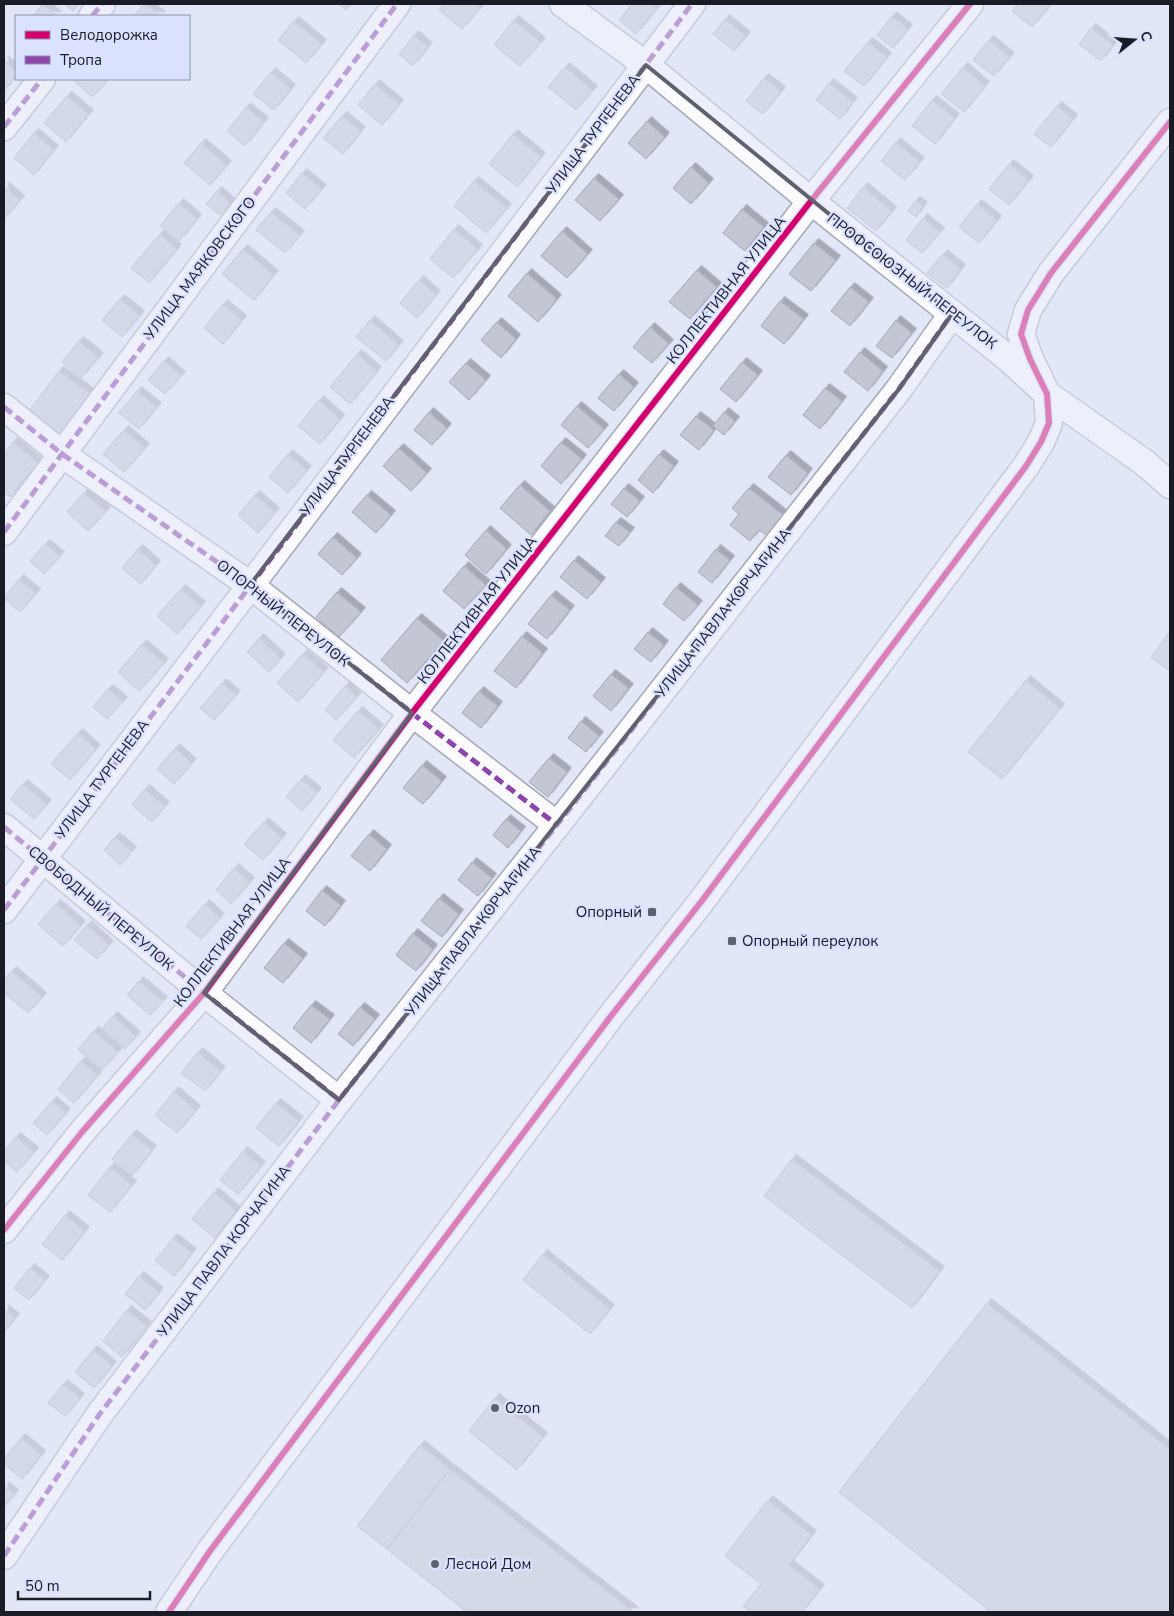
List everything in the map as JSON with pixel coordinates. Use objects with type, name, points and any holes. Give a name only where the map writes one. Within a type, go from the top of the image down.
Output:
[{"type":"street","points":[[93,15],[102,4]]},
{"type":"street","name":"УЛИЦА МАЯКОВСКОГО","points":[[4,532],[397,4]]},
{"type":"street","name":"ПРОФСОЮЗНЫЙ ПЕРЕУЛОК","points":[[563,4],[646,65],[811,201],[1010,359],[1047,394],[1145,463],[1170,485]]},
{"type":"street","name":"УЛИЦА ТУРГЕНЕВА","points":[[4,910],[692,4]]},
{"type":"street","name":"КОЛЛЕКТИВНАЯ УЛИЦА","points":[[4,1230],[82,1132],[204,993],[412,713],[811,201],[970,4]]},
{"type":"street","points":[[4,127],[41,80]]},
{"type":"street","points":[[169,1612],[210,1551],[251,1496],[611,1016],[701,902],[1026,466],[1041,442],[1049,423],[1047,394],[1030,359],[1021,334],[1028,310],[1051,273],[1170,122]]},
{"type":"street","name":"УЛИЦА ПАВЛА КОРЧАГИНА","points":[[4,1556],[99,1415],[339,1100],[899,389],[952,314]]},
{"type":"street","name":"ОПОРНЫЙ ПЕРЕУЛОК","points":[[4,407],[62,454],[250,585],[557,825]]},
{"type":"street","name":"СВОБОДНЫЙ ПЕРЕУЛОК","points":[[4,827],[204,993],[339,1100]]},
{"type":"highlighted area","points":[[646,65],[952,314],[899,389],[339,1100],[204,993],[412,713],[250,585]]},
{"type":"building","points":[[43,4],[56,15],[34,15]]},
{"type":"building","points":[[64,4],[79,4],[73,11]]},
{"type":"building","points":[[146,4],[160,15],[135,15]]},
{"type":"building","points":[[339,4],[352,4],[346,10]]},
{"type":"building","points":[[444,4],[477,4],[481,7],[462,29],[439,10]]},
{"type":"building","points":[[632,4],[652,4],[657,8],[636,34],[619,20]]},
{"type":"building","points":[[1018,4],[1051,4],[1032,27],[1012,11]]},
{"type":"building","points":[[892,16],[908,29],[893,48],[877,35]]},
{"type":"building","points":[[725,19],[746,36],[734,51],[713,34]]},
{"type":"building","points":[[514,20],[541,42],[520,66],[494,45]]},
{"type":"building","points":[[294,21],[322,44],[306,63],[278,40]]},
{"type":"building","points":[[1091,28],[1113,45],[1101,61],[1079,44]]},
{"type":"building","points":[[414,35],[428,47],[413,66],[399,54]]},
{"type":"building","points":[[989,40],[1010,57],[994,76],[973,60]]},
{"type":"building","points":[[868,42],[887,57],[864,86],[844,71]]},
{"type":"building","points":[[4,60],[15,70],[15,76],[4,91]]},
{"type":"building","points":[[565,67],[593,90],[576,110],[548,87]]},
{"type":"building","points":[[963,67],[985,86],[964,112],[941,94]]},
{"type":"building","points":[[271,72],[291,89],[274,110],[253,94]]},
{"type":"building","points":[[764,78],[781,91],[763,114],[746,101]]},
{"type":"building","points":[[73,80],[107,80],[93,97]]},
{"type":"building","points":[[829,83],[853,102],[840,119],[816,100]]},
{"type":"building","points":[[375,84],[399,104],[382,125],[358,105]]},
{"type":"building","points":[[67,96],[89,114],[66,142],[44,123]]},
{"type":"building","points":[[932,100],[955,118],[935,144],[912,126]]},
{"type":"building","points":[[1057,106],[1073,119],[1051,147],[1034,134]]},
{"type":"building","points":[[246,107],[264,122],[245,146],[227,131]]},
{"type":"building","points":[[342,116],[361,131],[343,154],[323,138]]},
{"type":"building","points":[[647,121],[665,137],[646,159],[628,143]]},
{"type":"building","points":[[34,133],[54,150],[34,175],[14,158]]},
{"type":"building","points":[[513,134],[541,157],[517,187],[489,164]]},
{"type":"building","points":[[896,142],[920,162],[905,180],[881,161]]},
{"type":"building","points":[[201,143],[227,165],[210,185],[184,163]]},
{"type":"building","points":[[1009,164],[1029,180],[1009,205],[989,189]]},
{"type":"building","points":[[691,167],[709,183],[691,204],[673,188]]},
{"type":"building","points":[[302,173],[322,189],[305,209],[286,193]]},
{"type":"building","points":[[594,178],[619,199],[600,221],[575,200]]},
{"type":"building","points":[[474,181],[507,208],[486,233],[454,206]]},
{"type":"building","points":[[4,186],[20,200],[4,219]]},
{"type":"building","points":[[863,187],[892,211],[876,231],[847,208]]},
{"type":"building","points":[[217,191],[231,203],[220,215],[206,204]]},
{"type":"building","points":[[915,201],[923,206],[916,217],[908,211]]},
{"type":"building","points":[[179,203],[197,219],[179,241],[160,226]]},
{"type":"building","points":[[977,204],[997,220],[979,243],[959,227]]},
{"type":"building","points":[[742,209],[764,227],[745,251],[723,233]]},
{"type":"building","points":[[271,212],[300,235],[285,253],[256,230]]},
{"type":"building","points":[[923,218],[940,232],[922,253],[906,240]]},
{"type":"building","points":[[454,229],[478,249],[453,278],[430,259]]},
{"type":"building","points":[[562,231],[588,254],[567,278],[541,256]]},
{"type":"building","points":[[160,234],[177,249],[149,283],[131,268]]},
{"type":"building","points":[[814,243],[836,260],[811,291],[789,274]]},
{"type":"building","points":[[243,249],[274,275],[254,300],[222,274]]},
{"type":"building","points":[[943,254],[961,269],[947,288],[927,273]]},
{"type":"building","points":[[697,270],[717,287],[690,319],[669,302]]},
{"type":"building","points":[[527,273],[557,299],[538,322],[508,296]]},
{"type":"building","points":[[419,280],[436,295],[417,318],[400,303]]},
{"type":"building","points":[[850,287],[869,302],[850,326],[831,311]]},
{"type":"building","points":[[120,299],[140,315],[122,337],[102,320]]},
{"type":"building","points":[[780,301],[804,319],[784,344],[761,326]]},
{"type":"building","points":[[223,304],[242,320],[223,344],[204,328]]},
{"type":"building","points":[[370,320],[399,345],[386,361],[356,337]]},
{"type":"building","points":[[896,320],[912,333],[892,358],[876,346]]},
{"type":"building","points":[[497,322],[516,339],[501,358],[481,340]]},
{"type":"building","points":[[650,327],[669,344],[652,363],[633,347]]},
{"type":"building","points":[[79,341],[99,357],[81,378],[62,362]]},
{"type":"building","points":[[860,352],[883,371],[868,391],[844,372]]},
{"type":"building","points":[[357,354],[377,371],[350,404],[330,387]]},
{"type":"building","points":[[164,361],[181,376],[165,394],[148,380]]},
{"type":"building","points":[[742,362],[758,375],[736,402],[720,389]]},
{"type":"building","points":[[466,363],[486,380],[469,400],[449,382]]},
{"type":"building","points":[[59,371],[91,394],[60,435],[29,411]]},
{"type":"building","points":[[619,374],[634,387],[614,411],[598,398]]},
{"type":"building","points":[[825,388],[842,401],[820,429],[803,415]]},
{"type":"building","points":[[137,391],[157,407],[139,429],[119,413]]},
{"type":"building","points":[[319,400],[340,419],[320,444],[298,426]]},
{"type":"building","points":[[577,406],[604,429],[588,448],[561,425]]},
{"type":"building","points":[[429,412],[447,428],[432,445],[414,430]]},
{"type":"building","points":[[724,412],[735,421],[724,435],[713,426]]},
{"type":"building","points":[[696,416],[714,430],[699,450],[680,435]]},
{"type":"building","points":[[124,430],[145,448],[124,472],[103,454]]},
{"type":"building","points":[[13,442],[38,463],[10,497],[4,492],[4,454]]},
{"type":"building","points":[[561,442],[582,459],[561,484],[541,466]]},
{"type":"building","points":[[399,448],[427,473],[411,491],[383,466]]},
{"type":"building","points":[[288,454],[307,470],[288,493],[269,477]]},
{"type":"building","points":[[659,454],[674,466],[653,493],[638,480]]},
{"type":"building","points":[[786,455],[808,473],[791,495],[768,477]]},
{"type":"building","points":[[520,485],[550,511],[531,535],[500,508]]},
{"type":"building","points":[[624,488],[640,501],[627,517],[611,504]]},
{"type":"building","points":[[749,488],[787,518],[771,538],[759,530],[750,541],[730,525],[739,514],[732,508]]},
{"type":"building","points":[[84,493],[106,511],[88,531],[67,512]]},
{"type":"building","points":[[255,495],[275,512],[258,533],[238,515]]},
{"type":"building","points":[[367,495],[391,515],[376,533],[352,512]]},
{"type":"building","points":[[616,522],[630,532],[619,546],[605,536]]},
{"type":"building","points":[[486,530],[507,549],[486,574],[465,555]]},
{"type":"building","points":[[333,537],[357,558],[342,575],[318,554]]},
{"type":"building","points":[[45,544],[60,556],[44,574],[30,561]]},
{"type":"building","points":[[138,549],[156,565],[141,584],[122,568]]},
{"type":"building","points":[[716,549],[730,560],[712,583],[698,572]]},
{"type":"building","points":[[574,560],[601,582],[587,599],[560,577]]},
{"type":"building","points":[[464,566],[486,585],[464,609],[443,591]]},
{"type":"building","points":[[19,579],[36,593],[20,612],[4,598]]},
{"type":"building","points":[[676,587],[698,605],[684,621],[663,604]]},
{"type":"building","points":[[181,589],[201,606],[177,634],[157,616]]},
{"type":"building","points":[[337,592],[361,612],[339,637],[316,617]]},
{"type":"building","points":[[551,595],[570,610],[547,639],[528,624]]},
{"type":"building","points":[[417,618],[444,641],[407,683],[381,660]]},
{"type":"building","points":[[1170,631],[1170,671],[1151,657]]},
{"type":"building","points":[[648,632],[664,645],[651,662],[634,649]]},
{"type":"building","points":[[522,636],[543,653],[516,688],[494,671]]},
{"type":"building","points":[[259,638],[281,658],[269,672],[247,652]]},
{"type":"building","points":[[142,644],[164,663],[139,691],[118,672]]},
{"type":"building","points":[[303,654],[324,672],[298,702],[277,683]]},
{"type":"building","points":[[611,674],[629,688],[611,711],[593,696]]},
{"type":"building","points":[[1026,680],[1060,708],[1002,779],[968,752]]},
{"type":"building","points":[[222,683],[236,695],[214,720],[200,708]]},
{"type":"building","points":[[345,686],[357,697],[336,720],[325,710]]},
{"type":"building","points":[[108,689],[123,701],[107,719],[93,707]]},
{"type":"building","points":[[479,691],[498,706],[481,728],[462,713]]},
{"type":"building","points":[[358,711],[379,729],[354,758],[333,740]]},
{"type":"building","points":[[581,721],[599,736],[586,752],[568,738]]},
{"type":"building","points":[[78,733],[96,749],[70,780],[51,764]]},
{"type":"building","points":[[175,748],[192,763],[174,784],[157,769]]},
{"type":"building","points":[[549,758],[567,772],[548,797],[529,782]]},
{"type":"building","points":[[422,765],[442,781],[423,804],[403,788]]},
{"type":"building","points":[[301,779],[317,792],[302,811],[286,797]]},
{"type":"building","points":[[23,784],[47,804],[34,819],[10,799]]},
{"type":"building","points":[[145,789],[165,806],[152,822],[132,805]]},
{"type":"building","points":[[506,819],[521,831],[508,848],[493,835]]},
{"type":"building","points":[[264,822],[282,838],[263,860],[244,844]]},
{"type":"building","points":[[369,834],[387,849],[370,871],[351,856]]},
{"type":"building","points":[[115,837],[132,851],[120,865],[104,850]]},
{"type":"building","points":[[472,862],[492,878],[478,896],[458,880]]},
{"type":"building","points":[[234,868],[250,882],[231,904],[216,890]]},
{"type":"building","points":[[322,890],[341,905],[325,926],[306,911]]},
{"type":"building","points":[[439,898],[459,914],[442,937],[421,921]]},
{"type":"building","points":[[56,904],[81,925],[63,946],[38,924]]},
{"type":"building","points":[[205,904],[220,918],[201,939],[186,926]]},
{"type":"building","points":[[87,925],[109,945],[97,959],[74,940]]},
{"type":"building","points":[[413,933],[433,949],[416,971],[396,955]]},
{"type":"building","points":[[284,943],[303,958],[283,983],[264,968]]},
{"type":"building","points":[[12,971],[42,997],[28,1013],[4,993],[4,980]]},
{"type":"building","points":[[139,981],[163,1001],[150,1015],[127,995]]},
{"type":"building","points":[[311,1005],[330,1019],[311,1043],[293,1028]]},
{"type":"building","points":[[360,1007],[375,1019],[353,1046],[338,1034]]},
{"type":"building","points":[[113,1016],[136,1036],[125,1049],[102,1029]]},
{"type":"building","points":[[94,1031],[118,1052],[102,1070],[78,1049]]},
{"type":"building","points":[[198,1052],[221,1071],[205,1091],[181,1073]]},
{"type":"building","points":[[81,1061],[98,1075],[74,1103],[58,1089]]},
{"type":"building","points":[[174,1091],[196,1110],[177,1133],[155,1115]]},
{"type":"building","points":[[52,1101],[66,1113],[47,1135],[33,1123]]},
{"type":"building","points":[[276,1103],[299,1121],[279,1146],[256,1128]]},
{"type":"building","points":[[132,1134],[152,1150],[132,1176],[112,1159]]},
{"type":"building","points":[[16,1137],[34,1152],[17,1172],[4,1161],[4,1151]]},
{"type":"building","points":[[243,1151],[261,1166],[238,1194],[220,1180]]},
{"type":"building","points":[[792,1159],[940,1271],[912,1308],[764,1196]]},
{"type":"building","points":[[110,1167],[132,1185],[110,1212],[88,1195]]},
{"type":"building","points":[[214,1192],[236,1211],[215,1238],[192,1219]]},
{"type":"building","points":[[65,1215],[85,1231],[62,1260],[42,1244]]},
{"type":"building","points":[[173,1238],[192,1253],[174,1276],[155,1261]]},
{"type":"building","points":[[543,1254],[610,1309],[590,1334],[523,1280]]},
{"type":"building","points":[[30,1268],[45,1280],[29,1300],[14,1288]]},
{"type":"building","points":[[139,1276],[159,1292],[145,1310],[125,1294]]},
{"type":"building","points":[[987,1303],[1170,1449],[1170,1612],[991,1612],[839,1492]]},
{"type":"building","points":[[4,1309],[15,1318],[4,1332]]},
{"type":"building","points":[[127,1310],[147,1326],[122,1357],[103,1341]]},
{"type":"building","points":[[93,1350],[112,1366],[94,1388],[75,1372]]},
{"type":"building","points":[[63,1384],[80,1398],[65,1416],[48,1403]]},
{"type":"building","points":[[495,1398],[543,1437],[517,1470],[469,1431]]},
{"type":"building","points":[[21,1438],[41,1455],[22,1479],[4,1464],[4,1459]]},
{"type":"building","points":[[420,1445],[450,1469],[387,1549],[357,1526]]},
{"type":"building","points":[[450,1469],[634,1612],[467,1612],[387,1549]]},
{"type":"building","points":[[4,1486],[14,1494],[4,1507]]},
{"type":"building","points":[[768,1500],[812,1535],[789,1565],[820,1589],[802,1612],[752,1612],[743,1606],[761,1584],[725,1556]]},
{"type":"marked path","points":[[93,15],[102,4]]},
{"type":"marked path","points":[[4,532],[397,4]]},
{"type":"marked path","points":[[4,910],[692,4]]},
{"type":"marked path","points":[[4,127],[41,80]]},
{"type":"marked path","points":[[4,1556],[99,1415],[339,1100],[899,389],[952,314]]},
{"type":"marked path","points":[[4,407],[62,454],[250,585],[557,825]]},
{"type":"marked path","points":[[4,827],[204,993],[339,1100]]},
{"type":"cycle path","points":[[4,1230],[82,1132],[204,993],[412,713],[811,201],[970,4]]},
{"type":"cycle path","points":[[169,1612],[210,1551],[611,1016],[701,902],[1026,466],[1041,442],[1049,423],[1047,394],[1030,359],[1021,334],[1028,310],[1051,273],[1170,122]]},
{"type":"place","name":"Опорный","points":[[652,912]]},
{"type":"place","name":"Опорный переулок","points":[[732,941]]},
{"type":"place","name":"Ozon","points":[[495,1408]]},
{"type":"place","name":"Лесной Дом","points":[[435,1564]]}]
